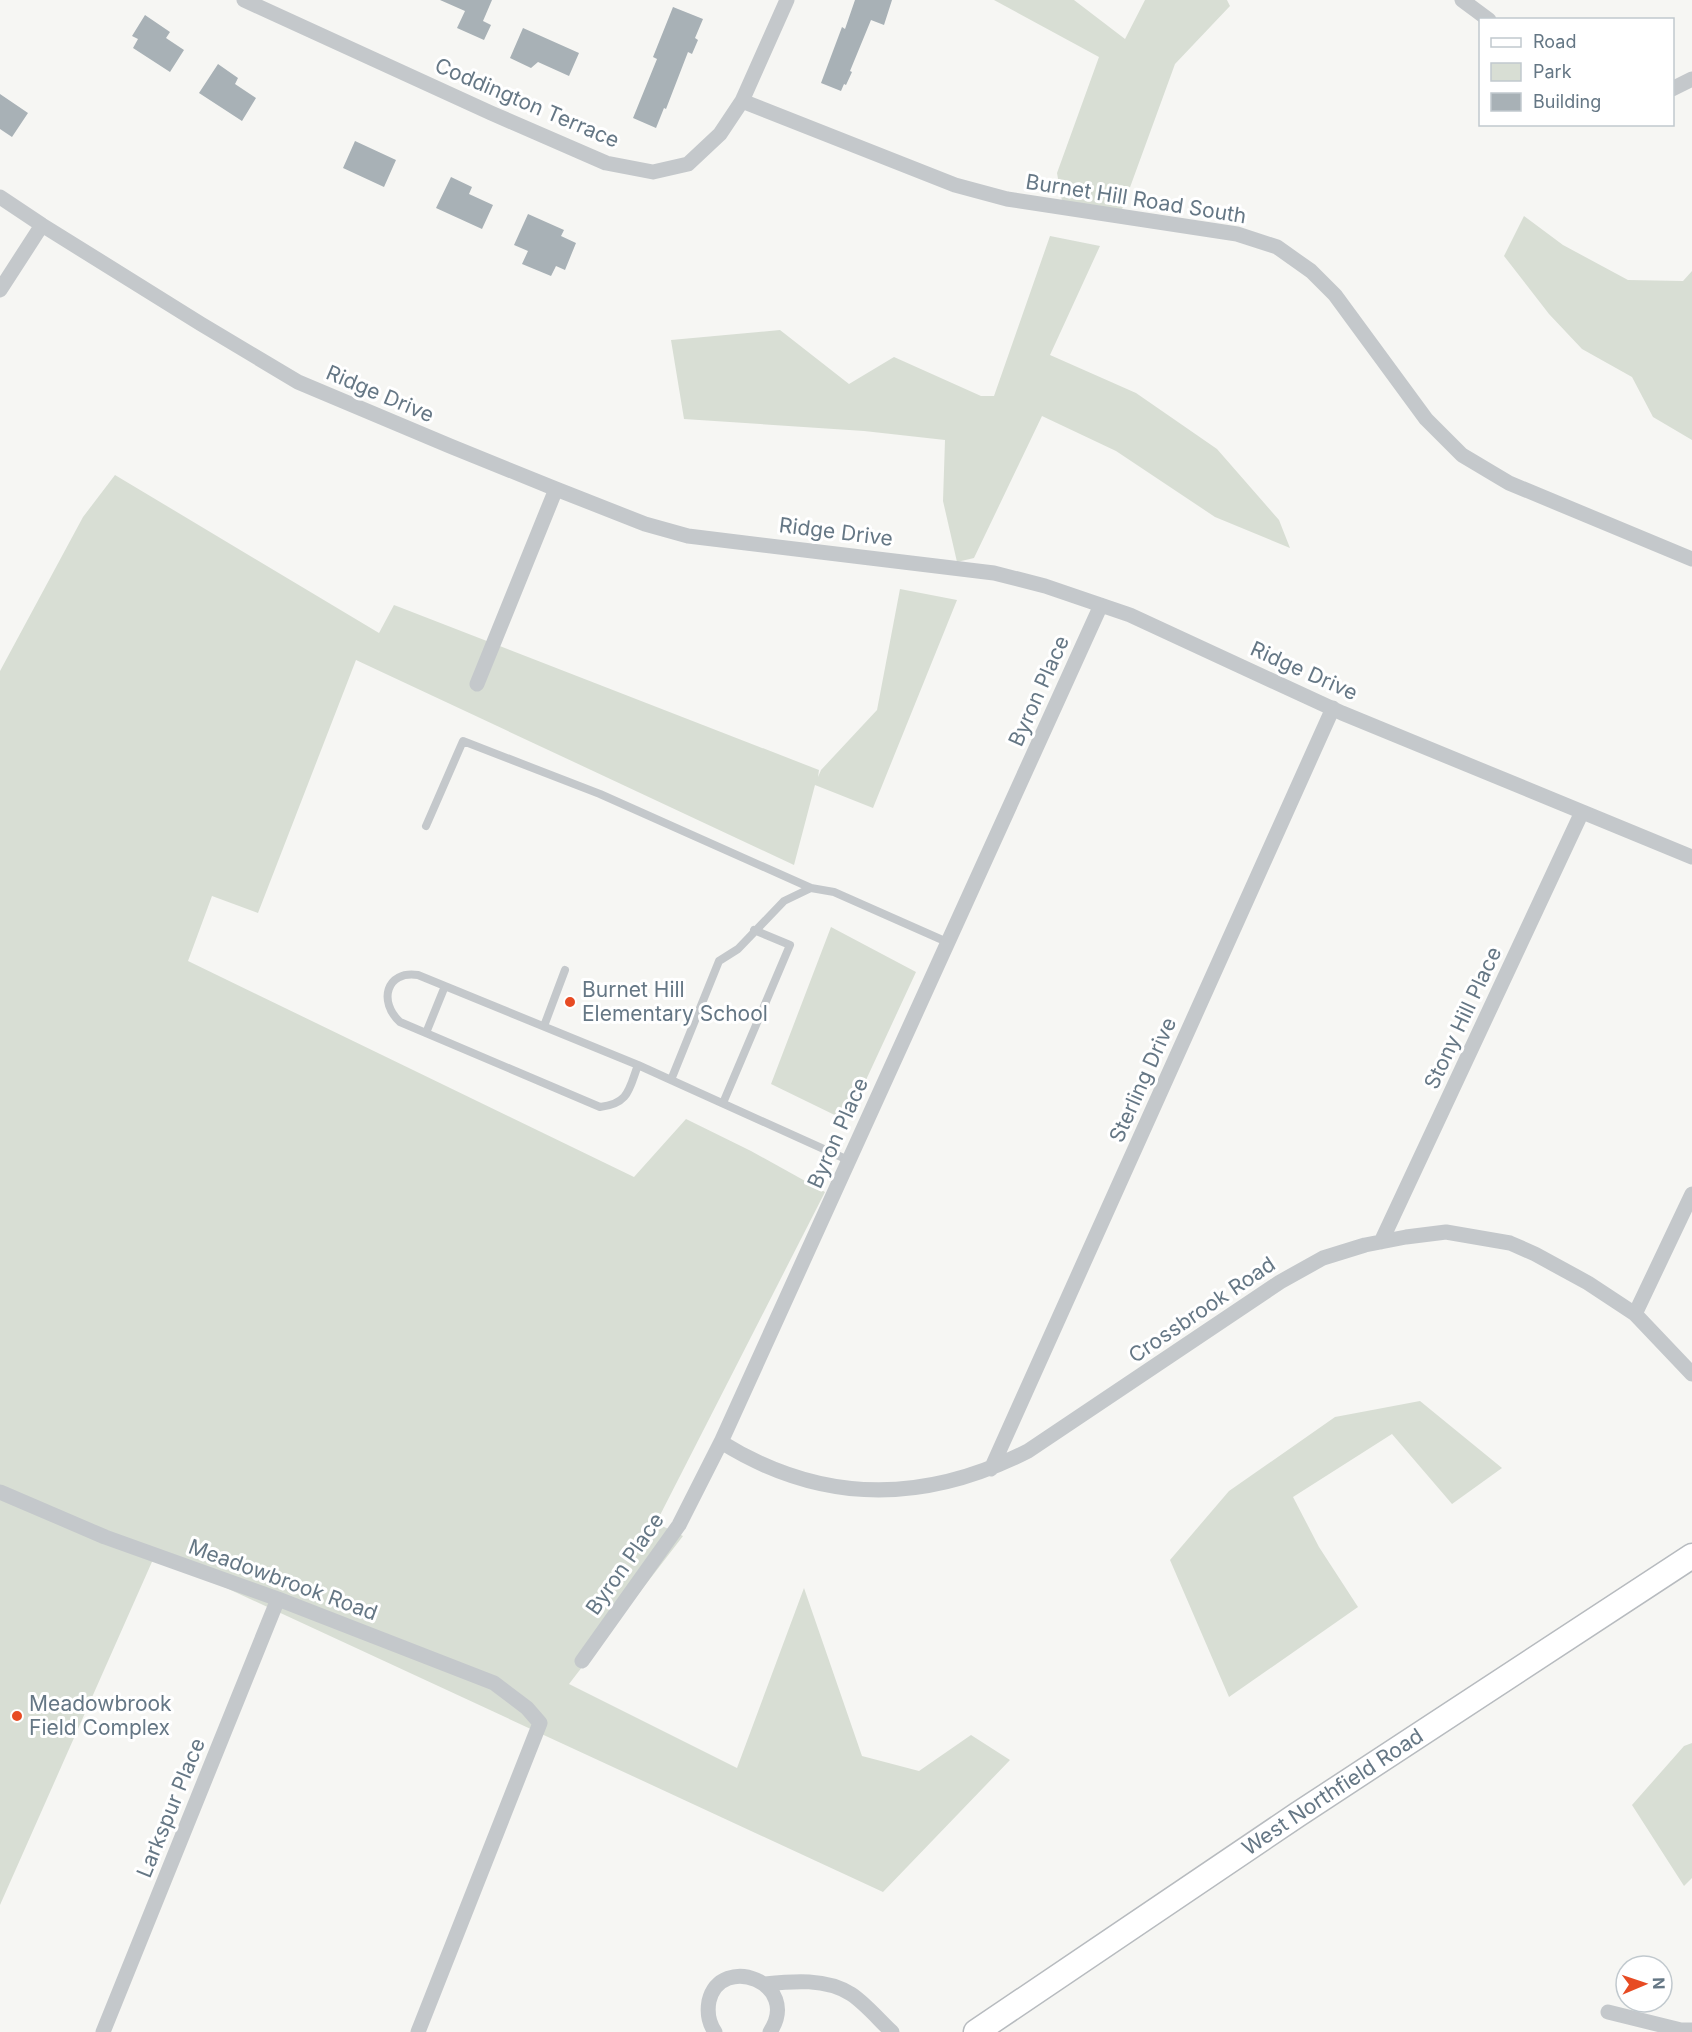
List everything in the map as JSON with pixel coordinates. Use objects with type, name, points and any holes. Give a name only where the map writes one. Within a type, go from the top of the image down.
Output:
[{"type":"main road","name":"West Northfield Road","points":[[976,2032],[1297,1815],[1692,1556]]},
{"type":"street","name":"Coddington Terrace","points":[[244,0],[606,163],[653,172],[688,164],[720,134],[742,101],[787,0]]},
{"type":"street","points":[[1462,0],[1486,18]]},
{"type":"street","points":[[1674,88],[1692,79]]},
{"type":"street","name":"Burnet Hill Road South","points":[[742,101],[955,185],[1007,199],[1237,234],[1276,247],[1311,271],[1335,295],[1426,419],[1462,455],[1509,483],[1692,559]]},
{"type":"street","name":"Ridge Drive","points":[[0,196],[42,225],[298,382],[645,524],[688,536],[994,573],[1045,586],[1130,615],[1333,708],[1692,857]]},
{"type":"street","points":[[0,290],[42,225]]},
{"type":"street","points":[[477,684],[556,489]]},
{"type":"street","name":"Byron Place","points":[[582,1661],[680,1525],[721,1443],[1101,605]]},
{"type":"street","name":"Sterling Drive","points":[[991,1469],[1333,708]]},
{"type":"street","name":"Stony Hill Place","points":[[1381,1242],[1582,812]]},
{"type":"street","points":[[1635,1314],[1692,1194]]},
{"type":"street","name":"Crossbrook Road","points":[[721,1443],[761,1465],[790,1476],[850,1489],[912,1489],[942,1484],[991,1469],[1028,1451],[1280,1282],[1323,1258],[1381,1242],[1446,1232],[1510,1244],[1535,1254],[1588,1283],[1635,1314],[1692,1374]]},
{"type":"street","name":"Meadowbrook Road","points":[[0,1492],[105,1537],[278,1599],[494,1683],[527,1708],[540,1723],[418,2032]]},
{"type":"street","name":"Larkspur Place","points":[[103,2032],[278,1599]]},
{"type":"street","points":[[715,2032],[707,2012],[710,1997],[718,1985],[727,1979],[741,1975],[756,1978],[765,1984],[774,1995],[778,2010],[775,2024],[770,2032]]},
{"type":"street","points":[[765,1984],[801,1981],[828,1985],[851,1994],[892,2032]]},
{"type":"street","points":[[1608,2012],[1681,2030],[1692,2030]]},
{"type":"lane","points":[[426,826],[463,741],[600,794],[811,888],[834,892],[947,942]]},
{"type":"lane","points":[[671,1080],[719,961],[738,949],[784,901],[811,888]]},
{"type":"lane","points":[[723,1103],[790,945],[754,930]]},
{"type":"lane","points":[[544,1026],[565,970]]},
{"type":"lane","points":[[638,1065],[626,1098],[612,1106],[600,1107],[400,1022],[393,1016],[387,1002],[390,985],[396,979],[410,974],[445,986],[638,1065],[849,1161]]},
{"type":"lane","points":[[426,1033],[445,986]]},
{"type":"green space","points":[[994,0],[1074,0],[1125,39],[1145,0],[1227,0],[1230,6],[1175,64],[1121,212],[1062,201],[1057,173],[1099,57]]},
{"type":"green space","points":[[1524,216],[1563,245],[1628,280],[1683,281],[1692,271],[1692,440],[1653,417],[1632,377],[1582,349],[1549,314],[1504,256]]},
{"type":"green space","points":[[1050,236],[1100,246],[1050,355],[1136,393],[1217,449],[1279,520],[1290,548],[1215,517],[1116,451],[1042,416],[974,558],[957,562],[943,501],[945,440],[864,431],[684,419],[671,340],[780,330],[849,384],[894,357],[981,396],[994,396]]},
{"type":"green space","points":[[115,475],[379,633],[394,605],[819,770],[818,777],[821,770],[877,710],[900,589],[957,600],[873,808],[815,785],[794,865],[356,660],[258,913],[212,896],[188,961],[634,1177],[686,1119],[751,1151],[825,1192],[656,1523],[683,1536],[569,1684],[737,1768],[804,1588],[862,1756],[919,1771],[971,1735],[1010,1760],[883,1892],[155,1555],[0,1905],[0,671],[83,517]]},
{"type":"green space","points":[[831,927],[916,972],[847,1121],[771,1084]]},
{"type":"green space","points":[[1420,1401],[1502,1468],[1452,1504],[1392,1434],[1293,1497],[1319,1547],[1358,1607],[1229,1697],[1170,1560],[1229,1491],[1335,1417]]},
{"type":"green space","points":[[1692,1743],[1692,1878],[1684,1886],[1632,1805],[1684,1746]]},
{"type":"building","points":[[440,0],[492,0],[483,21],[491,25],[484,40],[457,28],[465,11]]},
{"type":"building","points":[[855,0],[892,0],[884,25],[871,20],[850,71],[852,72],[841,91],[821,83]]},
{"type":"building","points":[[673,7],[703,19],[695,38],[698,40],[692,54],[688,52],[666,109],[664,108],[656,128],[633,118],[657,59],[653,57]]},
{"type":"building","points":[[145,15],[170,32],[166,38],[184,50],[170,72],[133,48],[138,39],[132,36]]},
{"type":"building","points":[[523,28],[579,53],[569,76],[538,62],[531,68],[510,58]]},
{"type":"building","points":[[218,64],[238,78],[235,84],[256,98],[242,121],[199,93]]},
{"type":"building","points":[[0,94],[28,113],[12,137],[0,129]]},
{"type":"building","points":[[355,141],[396,160],[384,187],[343,168]]},
{"type":"building","points":[[451,177],[472,187],[469,194],[493,205],[482,229],[436,208]]},
{"type":"building","points":[[528,214],[564,230],[561,236],[576,243],[565,270],[556,266],[551,276],[522,264],[528,251],[514,245]]},
{"type":"place","name":"Burnet Hill Elementary School","points":[[570,1002]]},
{"type":"place","name":"Meadowbrook Field Complex","points":[[17,1716]]}]
